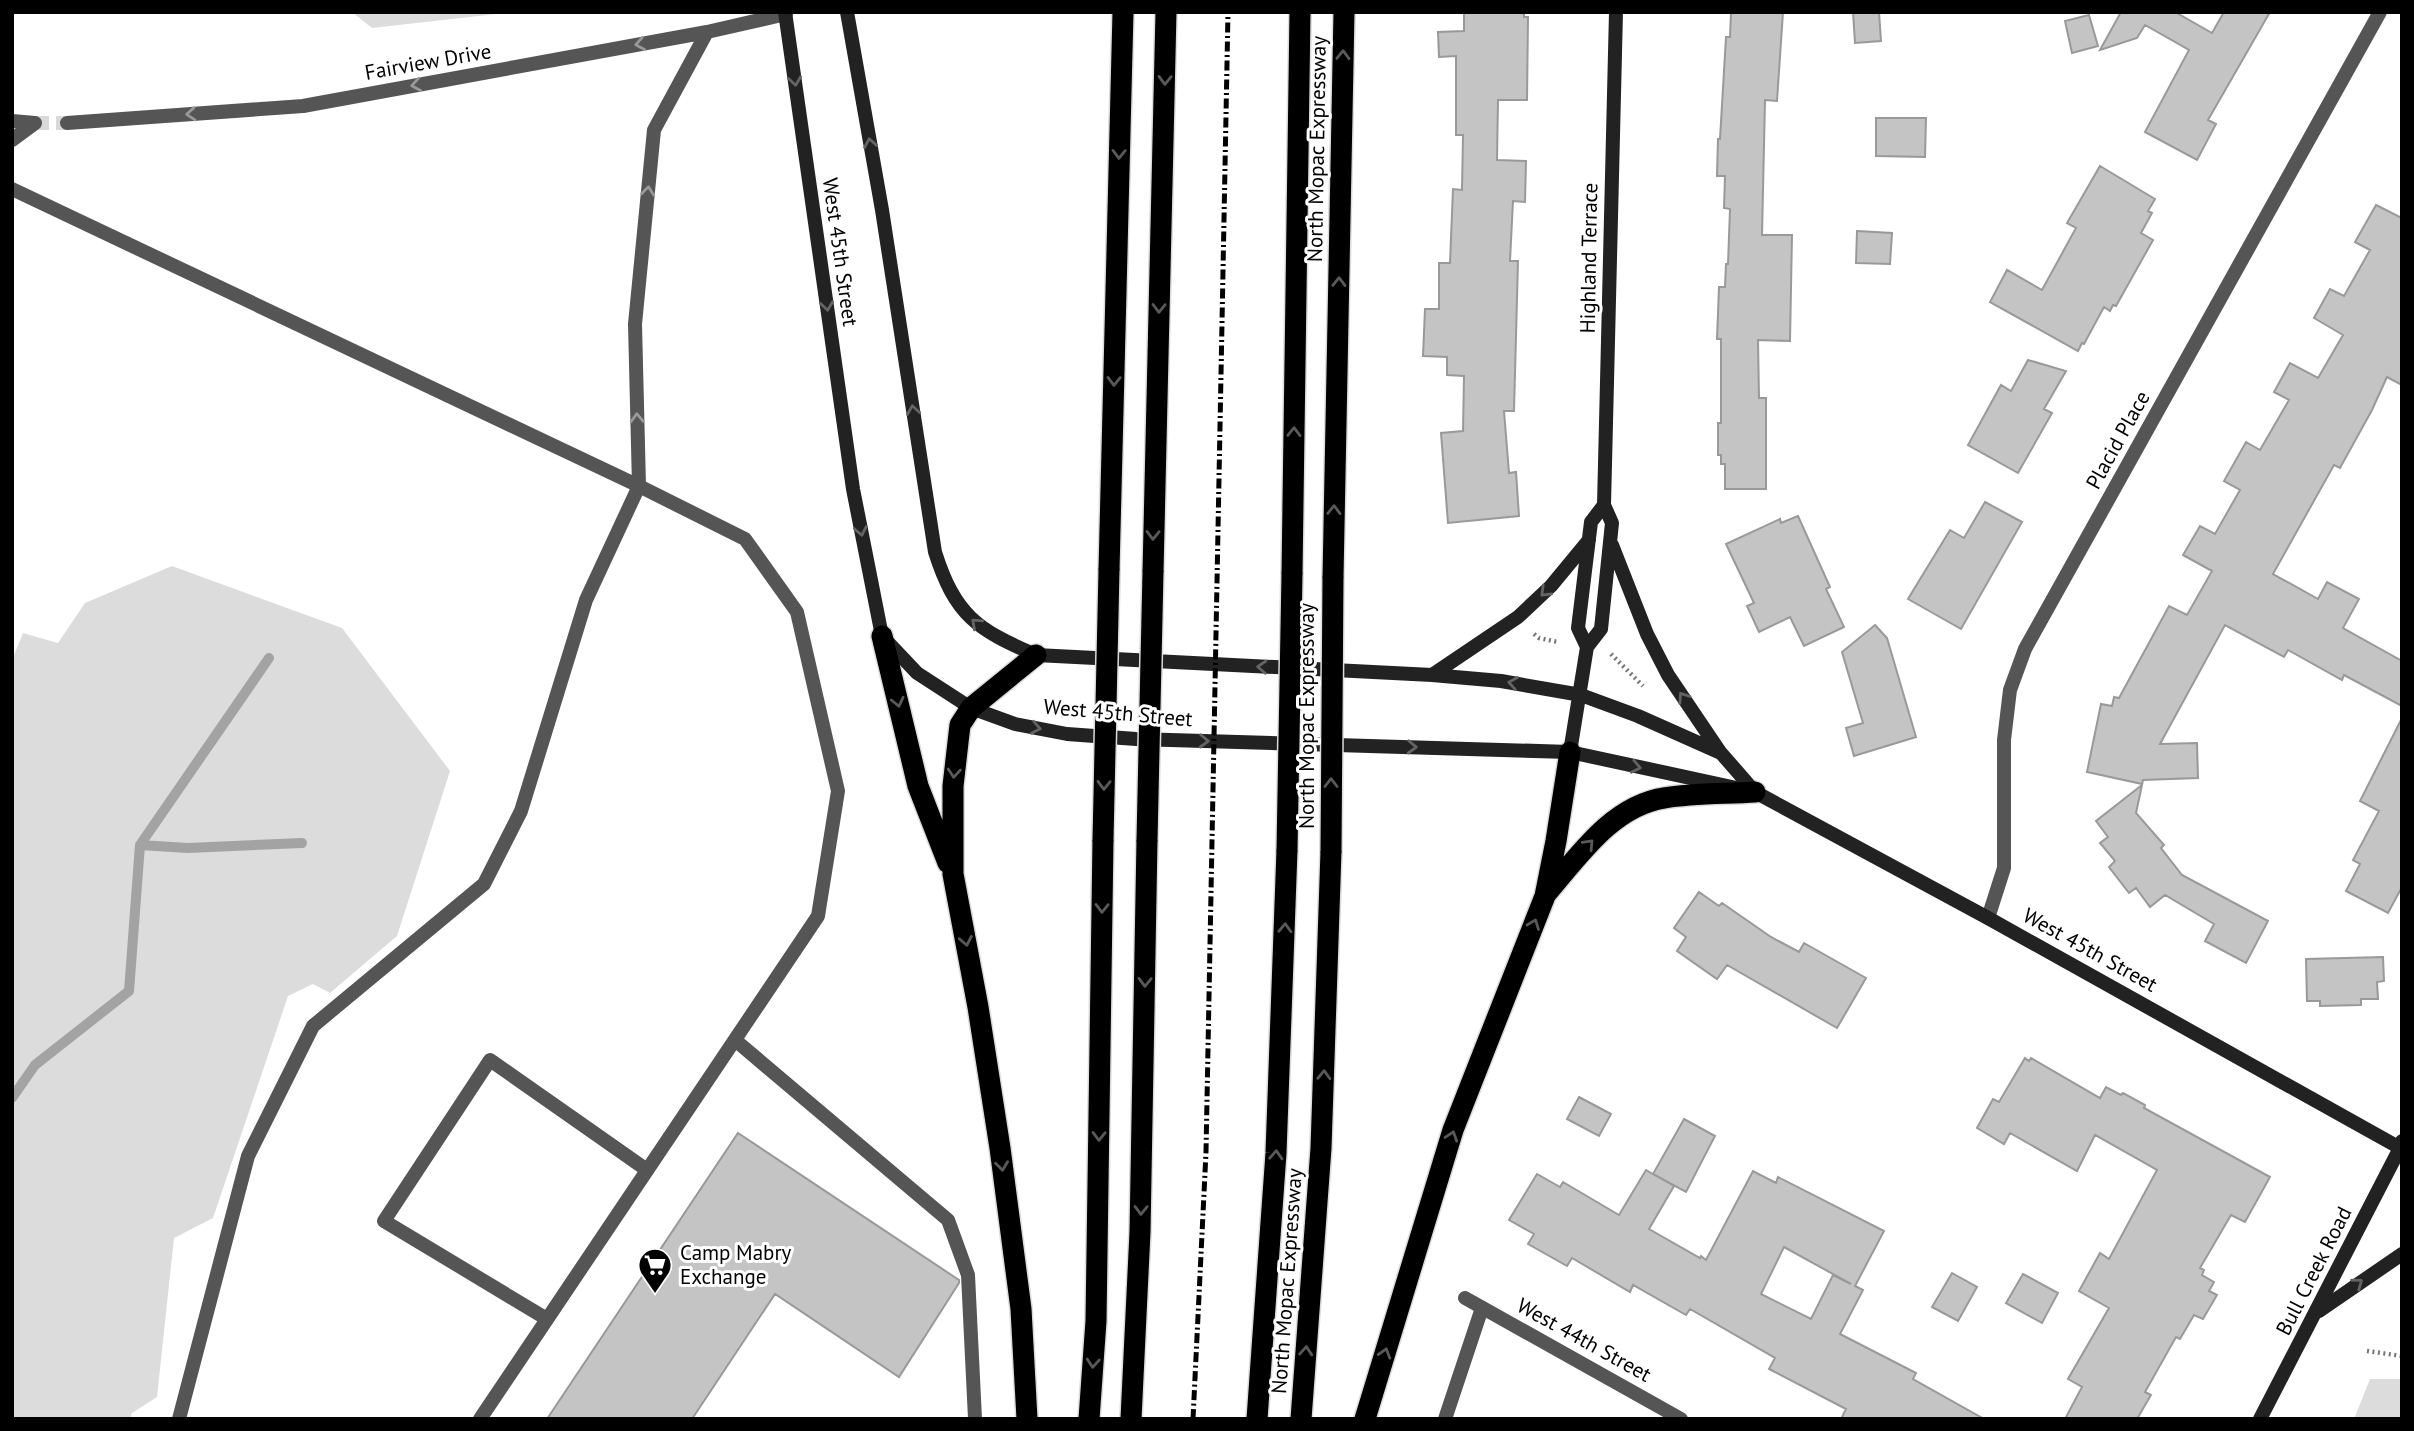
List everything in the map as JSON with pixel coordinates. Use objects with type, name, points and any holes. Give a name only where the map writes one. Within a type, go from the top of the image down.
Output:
[{"type":"highway","points":[[1089,1419],[1096,1321],[1103,840],[1123,12]]},
{"type":"highway","points":[[1131,1419],[1140,1232],[1166,12]]},
{"type":"highway","points":[[1258,1419],[1276,1153],[1287,850],[1300,12]]},
{"type":"highway","name":"North Mopac Expressway","points":[[1301,1419],[1321,1149],[1331,851],[1333,578],[1344,12]]},
{"type":"highway","points":[[882,636],[918,786],[953,874]]},
{"type":"highway","points":[[1027,1419],[1021,1309],[1000,1149],[978,1007],[953,874],[953,786],[960,725],[971,708],[1036,655]]},
{"type":"highway","points":[[1365,1419],[1453,1130],[1545,896],[1570,752]]},
{"type":"highway","points":[[1545,896],[1604,828],[1632,809],[1662,798],[1755,792]]},
{"type":"main road","name":"West 45th Street","points":[[847,12],[882,210],[935,552],[945,582],[962,610],[985,631],[1036,655],[1432,675],[1501,681],[1581,695],[1638,716],[1721,753],[1755,792]]},
{"type":"main road","name":"Highland Terrace","points":[[1570,752],[1587,647],[1601,629],[1612,523],[1604,505],[1616,12]]},
{"type":"main road","name":"West 45th Street","points":[[788,13],[853,489],[882,636],[917,673],[971,708],[1015,724],[1067,734],[1122,739],[1570,752],[1755,792],[2401,1146]]},
{"type":"main road","name":"Highland Terrace","points":[[1587,647],[1578,628],[1591,522],[1604,505]]},
{"type":"main road","points":[[1432,675],[1518,617],[1551,586],[1589,540]]},
{"type":"main road","points":[[1610,541],[1647,634],[1668,675],[1721,753]]},
{"type":"main road","name":"Bull Creek Road","points":[[2260,1419],[2401,1146]]},
{"type":"main road","points":[[2315,1314],[2402,1254]]},
{"type":"street","name":"Placid Place","points":[[1988,918],[2004,868],[2004,740],[2010,690],[2025,649],[2380,12]]},
{"type":"street","name":"Fairview Drive","points":[[67,123],[303,106],[707,32],[788,13]]},
{"type":"street","points":[[179,1419],[248,1156],[313,1026],[484,884],[521,811],[586,600],[639,486],[635,324],[654,130],[707,32]]},
{"type":"street","points":[[12,121],[35,123],[12,140]]},
{"type":"street","points":[[12,189],[639,486],[745,540],[797,612],[838,791],[818,916],[480,1419]]},
{"type":"street","points":[[735,1040],[948,1220],[968,1275],[975,1419]]},
{"type":"street","points":[[547,1319],[384,1221],[490,1060],[648,1170]]},
{"type":"street","name":"West 44th Street","points":[[1465,1298],[1681,1419]]},
{"type":"street","points":[[1445,1419],[1482,1308]]},
{"type":"path","points":[[1526,626],[1539,639],[1558,642]]},
{"type":"path","points":[[1608,650],[1643,685]]},
{"type":"path","points":[[2367,1352],[2402,1356]]},
{"type":"shaded area","points":[[352,12],[515,12],[372,28]]},
{"type":"shaded area","points":[[172,566],[342,628],[450,771],[397,936],[330,993],[313,984],[288,996],[213,1218],[174,1238],[157,1397],[132,1413],[130,1419],[12,1419],[12,660],[23,633],[58,643],[85,603]]},
{"type":"shaded area","points":[[2370,1379],[2402,1379],[2402,1419],[2354,1419]]},
{"type":"building","points":[[1464,12],[1524,12],[1524,17],[1528,17],[1527,100],[1498,100],[1497,160],[1526,161],[1525,202],[1513,201],[1510,261],[1518,261],[1514,411],[1504,411],[1509,473],[1516,472],[1519,516],[1448,523],[1441,433],[1463,431],[1464,376],[1447,375],[1447,357],[1423,356],[1425,309],[1439,309],[1439,263],[1450,263],[1453,189],[1462,190],[1463,135],[1456,135],[1456,56],[1439,57],[1438,32],[1464,31]]},
{"type":"building","points":[[1731,12],[1783,12],[1777,101],[1765,100],[1762,235],[1792,235],[1790,341],[1758,340],[1759,398],[1766,398],[1766,489],[1725,489],[1725,464],[1721,464],[1721,455],[1718,455],[1718,423],[1721,423],[1721,339],[1717,339],[1719,287],[1725,287],[1730,209],[1724,208],[1725,176],[1717,176],[1718,139],[1726,37],[1730,37]]},
{"type":"building","points":[[1853,12],[1879,12],[1881,41],[1855,43]]},
{"type":"building","points":[[2121,12],[2175,12],[2212,33],[2224,12],[2270,12],[2208,120],[2216,124],[2197,160],[2145,132],[2189,50],[2145,25],[2137,38],[2100,50]]},
{"type":"building","points":[[2089,15],[2098,46],[2072,53],[2065,21]]},
{"type":"building","points":[[1876,118],[1926,118],[1925,157],[1876,156]]},
{"type":"building","points":[[2100,166],[2155,199],[2148,211],[2152,213],[2141,233],[2153,240],[2116,306],[2113,305],[2110,311],[2104,307],[2078,351],[1990,302],[2007,270],[2042,290],[2076,228],[2067,223]]},
{"type":"building","points":[[2376,205],[2402,218],[2402,385],[2387,377],[2340,468],[2334,465],[2273,574],[2318,599],[2327,582],[2359,599],[2343,628],[2402,661],[2402,706],[2344,675],[2342,680],[2288,650],[2284,657],[2225,625],[2160,744],[2197,743],[2198,778],[2143,780],[2142,784],[2087,772],[2101,704],[2112,706],[2114,697],[2119,698],[2169,606],[2187,615],[2212,571],[2183,555],[2200,526],[2215,534],[2240,490],[2224,481],[2246,442],[2260,450],[2289,400],[2274,392],[2290,363],[2318,378],[2343,335],[2314,318],[2330,289],[2344,296],[2370,250],[2355,242]]},
{"type":"building","points":[[1857,231],[1892,233],[1890,264],[1856,263]]},
{"type":"building","points":[[2028,360],[2066,371],[2044,409],[2052,413],[2018,473],[1968,445],[2001,385],[2011,391]]},
{"type":"building","points":[[1985,502],[2022,522],[1961,629],[1908,599],[1950,530],[1964,538]]},
{"type":"building","points":[[1798,516],[1830,587],[1826,589],[1844,627],[1804,646],[1790,617],[1759,632],[1747,606],[1754,603],[1726,544],[1780,519],[1781,523]]},
{"type":"building","points":[[1875,625],[1887,638],[1916,737],[1854,756],[1846,728],[1863,723],[1842,652]]},
{"type":"building","points":[[2402,718],[2402,887],[2388,913],[2346,891],[2360,864],[2353,860],[2379,811],[2360,801]]},
{"type":"building","points":[[2142,785],[2136,813],[2164,845],[2161,848],[2182,875],[2268,921],[2246,963],[2205,941],[2214,924],[2165,895],[2150,907],[2136,888],[2129,893],[2109,867],[2115,861],[2100,843],[2108,837],[2096,821]]},
{"type":"building","points":[[1699,892],[1719,906],[1722,903],[1771,937],[1799,952],[1804,943],[1866,978],[1837,1028],[1727,965],[1717,979],[1677,951],[1686,937],[1674,928]]},
{"type":"building","points":[[2383,957],[2384,981],[2377,982],[2378,999],[2361,999],[2361,1005],[2320,1006],[2320,1001],[2307,1001],[2306,959]]},
{"type":"building","points":[[2025,1058],[2029,1061],[2031,1058],[2100,1098],[2106,1087],[2121,1095],[2123,1093],[2145,1105],[2144,1108],[2270,1177],[2245,1222],[2231,1215],[2200,1268],[2204,1270],[2202,1275],[2214,1282],[2209,1291],[2217,1295],[2203,1319],[2194,1315],[2180,1339],[2176,1337],[2145,1392],[2151,1395],[2137,1419],[2065,1419],[2082,1387],[2068,1379],[2109,1308],[2079,1291],[2100,1253],[2109,1259],[2157,1170],[2095,1135],[2077,1171],[2010,1133],[2004,1144],[1977,1128],[1993,1099],[1999,1102]]},
{"type":"building","points":[[1579,1097],[1611,1114],[1599,1136],[1567,1119]]},
{"type":"building","points":[[1684,1119],[1715,1136],[1686,1192],[1653,1174]]},
{"type":"building","points":[[738,1133],[959,1280],[899,1377],[775,1294],[692,1419],[547,1419]]},
{"type":"building","points":[[1646,1170],[1674,1186],[1649,1229],[1706,1260],[1753,1171],[1776,1183],[1778,1177],[1884,1231],[1855,1286],[1863,1290],[1840,1334],[1916,1373],[1913,1379],[1984,1419],[1841,1419],[1846,1409],[1769,1369],[1775,1358],[1690,1309],[1686,1315],[1633,1285],[1630,1292],[1572,1258],[1567,1266],[1528,1244],[1534,1234],[1509,1220],[1537,1174],[1560,1187],[1563,1182],[1619,1215]],"holes":[[[1784,1247],[1851,1284],[1833,1275],[1811,1319],[1761,1294]]]},
{"type":"building","points":[[1952,1273],[1977,1287],[1958,1321],[1932,1307]]},
{"type":"building","points":[[2023,1274],[2058,1293],[2042,1323],[2006,1303]]},
{"type":"waterway","points":[[12,1098],[35,1065],[129,991],[140,845],[269,658]]},
{"type":"waterway","points":[[140,845],[188,848],[302,843]]},
{"type":"tunnel","points":[[35,123],[67,123]]},
{"type":"railway","points":[[1193,1419],[1206,1152],[1228,12]]},
{"type":"place","name":"Camp Mabry Exchange","points":[[655,1295]]}]
